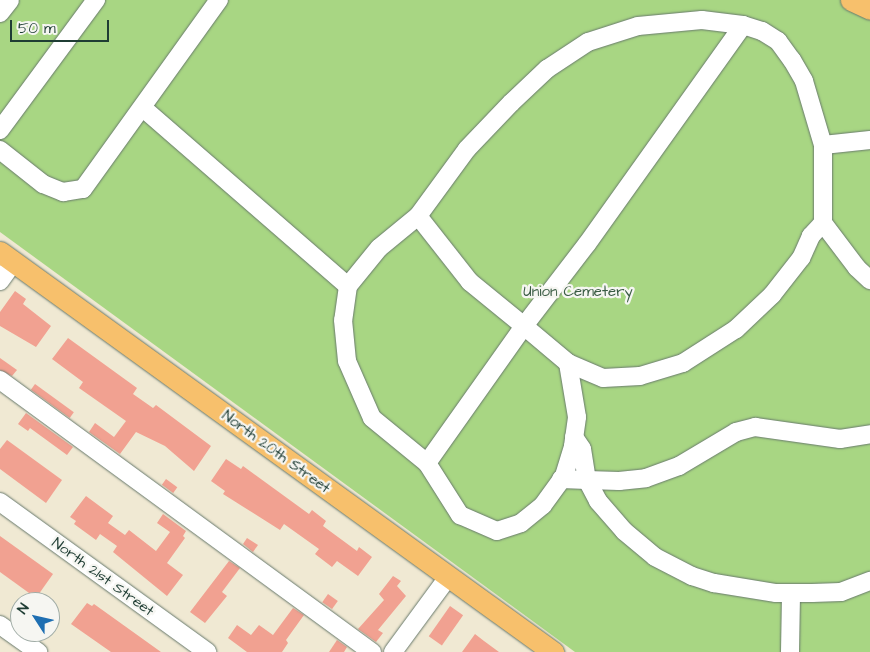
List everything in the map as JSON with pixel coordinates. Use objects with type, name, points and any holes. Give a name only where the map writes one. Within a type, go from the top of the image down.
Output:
[{"type":"main road","points":[[851,0],[870,8]]},
{"type":"main road","name":"North 20th Street","points":[[7,257],[553,652]]},
{"type":"street","points":[[0,13],[10,0]]},
{"type":"street","points":[[0,130],[96,0]]},
{"type":"street","points":[[0,150],[43,184],[63,192],[84,189],[128,124],[143,108],[173,61],[219,0]]},
{"type":"street","points":[[568,363],[577,417],[574,437],[561,479],[543,505],[521,523],[497,531],[460,515],[427,464],[372,418],[347,361],[343,320],[348,286],[379,248],[418,216],[466,149],[547,69],[588,42],[638,26],[702,20],[743,25],[762,31],[778,41],[804,81],[823,145],[823,223],[857,268],[870,280]]},
{"type":"street","points":[[427,464],[524,326],[587,244],[743,25]]},
{"type":"street","points":[[143,108],[348,286]]},
{"type":"street","points":[[823,145],[870,140]]},
{"type":"street","points":[[418,216],[470,282],[568,363],[603,378],[640,376],[683,363],[736,329],[772,295],[801,258],[811,236],[823,223]]},
{"type":"street","points":[[0,281],[7,257]]},
{"type":"street","points":[[0,380],[372,652]]},
{"type":"street","points":[[561,479],[646,478],[679,466],[736,432],[754,427],[840,439],[870,434]]},
{"type":"street","points":[[574,437],[582,449],[587,480],[598,501],[624,531],[656,557],[714,583],[791,593],[841,592],[870,581]]},
{"type":"street","name":"North 21st Street","points":[[0,502],[207,652]]},
{"type":"street","points":[[393,652],[448,576]]},
{"type":"street","points":[[790,652],[791,593]]},
{"type":"street","points":[[0,625],[38,652]]},
{"type":"green space","name":"Union Cemetery","points":[[10,0],[851,0],[870,8],[870,652],[575,652],[0,232],[0,13]]},
{"type":"building","points":[[15,291],[26,299],[23,304],[51,326],[36,347],[0,326],[0,312]]},
{"type":"building","points":[[68,338],[137,388],[133,394],[153,408],[156,405],[211,446],[194,471],[165,446],[136,432],[120,454],[89,432],[95,423],[114,437],[126,421],[79,388],[83,382],[52,359]]},
{"type":"building","points":[[0,358],[17,370],[12,376],[0,370]]},
{"type":"building","points":[[35,384],[74,412],[70,418],[31,390]]},
{"type":"building","points":[[26,413],[73,447],[67,455],[30,428],[28,431],[18,424]]},
{"type":"building","points":[[7,440],[62,480],[46,503],[0,469],[0,449]]},
{"type":"building","points":[[226,459],[241,469],[243,466],[309,514],[312,510],[326,521],[323,526],[357,551],[359,547],[372,557],[358,576],[337,561],[332,567],[315,554],[319,549],[284,524],[280,530],[223,494],[225,491],[211,481]]},
{"type":"building","points":[[166,479],[177,487],[173,493],[162,485]]},
{"type":"building","points":[[86,496],[113,516],[108,523],[125,535],[129,530],[156,551],[170,532],[157,523],[163,514],[186,531],[183,536],[185,538],[167,563],[183,575],[167,596],[113,552],[117,546],[100,534],[96,540],[74,524],[76,521],[70,517]]},
{"type":"building","points":[[0,536],[53,574],[40,592],[28,592],[0,572]]},
{"type":"building","points":[[247,538],[258,545],[253,552],[243,544]]},
{"type":"building","points":[[229,561],[240,568],[222,592],[227,596],[205,623],[190,612]]},
{"type":"building","points":[[393,576],[401,581],[397,586],[406,596],[378,630],[383,633],[376,642],[358,629],[384,600],[379,594]]},
{"type":"building","points":[[328,594],[338,601],[332,609],[322,602]]},
{"type":"building","points":[[87,603],[92,606],[94,604],[161,652],[111,652],[71,624]]},
{"type":"building","points":[[450,606],[463,615],[442,645],[429,636]]},
{"type":"building","points":[[293,608],[304,615],[286,640],[288,643],[282,652],[247,652],[228,638],[237,625],[251,635],[259,625],[273,635]]},
{"type":"building","points":[[475,634],[484,641],[499,652],[462,652]]},
{"type":"building","points":[[337,640],[347,647],[344,652],[329,652]]}]
